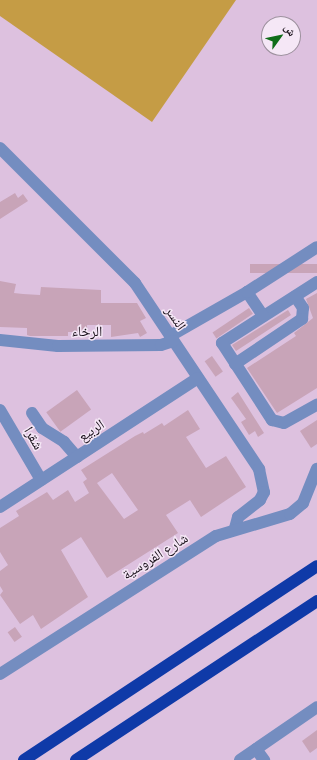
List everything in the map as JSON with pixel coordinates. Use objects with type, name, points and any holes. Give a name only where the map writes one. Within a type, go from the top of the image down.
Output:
[{"type":"highway","points":[[24,760],[317,566]]},
{"type":"highway","points":[[76,760],[317,601]]},
{"type":"street","name":"النسر","points":[[0,148],[135,283],[259,469],[264,481],[262,496],[238,517],[236,528]]},
{"type":"street","name":"الرخاء","points":[[0,340],[58,346],[156,345],[172,338],[317,247]]},
{"type":"street","points":[[317,282],[222,343],[269,417],[275,422],[294,420],[317,405]]},
{"type":"street","points":[[247,292],[263,316]]},
{"type":"street","points":[[235,364],[302,319],[303,308],[295,296]]},
{"type":"street","name":"الربيع","points":[[0,507],[198,378]]},
{"type":"street","name":"شقرا","points":[[0,410],[41,480]]},
{"type":"street","points":[[32,413],[42,428],[64,442],[77,457]]},
{"type":"street","name":"شارع الفروسية","points":[[0,674],[207,541],[236,528],[278,520],[290,514],[303,503],[317,469]]},
{"type":"street","points":[[240,760],[317,707]]},
{"type":"street","points":[[256,749],[264,760]]},
{"type":"shaded area","points":[[0,0],[236,0],[152,122],[0,16]]},
{"type":"building","points":[[15,193],[18,198],[23,194],[28,201],[0,219],[0,202]]},
{"type":"building","points":[[250,264],[317,264],[317,273],[250,273]]},
{"type":"building","points":[[0,281],[16,284],[14,293],[23,294],[40,295],[41,287],[101,290],[101,303],[137,303],[146,318],[140,321],[147,333],[140,337],[138,333],[111,337],[111,325],[87,325],[87,332],[68,332],[68,336],[30,336],[27,335],[27,328],[0,327]]},
{"type":"building","points":[[317,293],[317,388],[277,413],[247,368],[296,336],[294,333],[313,318],[306,299]]},
{"type":"building","points":[[249,308],[253,314],[216,338],[213,333]]},
{"type":"building","points":[[288,310],[291,315],[236,351],[232,345]]},
{"type":"building","points":[[212,356],[223,372],[216,377],[205,361]]},
{"type":"building","points":[[77,390],[91,409],[60,432],[46,412]]},
{"type":"building","points":[[238,392],[264,433],[258,437],[255,431],[249,435],[241,422],[246,419],[231,398]]},
{"type":"building","points":[[188,410],[200,429],[186,437],[206,468],[226,456],[246,487],[201,517],[190,500],[166,515],[178,533],[107,578],[81,537],[61,550],[88,597],[41,629],[33,615],[20,624],[0,595],[3,591],[0,586],[0,571],[8,565],[0,552],[0,528],[19,516],[16,511],[47,492],[53,500],[68,490],[75,502],[89,493],[83,482],[87,479],[81,470],[135,436],[143,432],[144,434],[162,423],[164,426]],"holes":[[[112,473],[138,510],[124,519],[97,483]]]},
{"type":"building","points":[[317,420],[317,444],[311,448],[300,431]]},
{"type":"building","points":[[15,627],[22,637],[15,642],[8,632]]},
{"type":"building","points":[[317,730],[317,748],[310,753],[302,741]]}]
